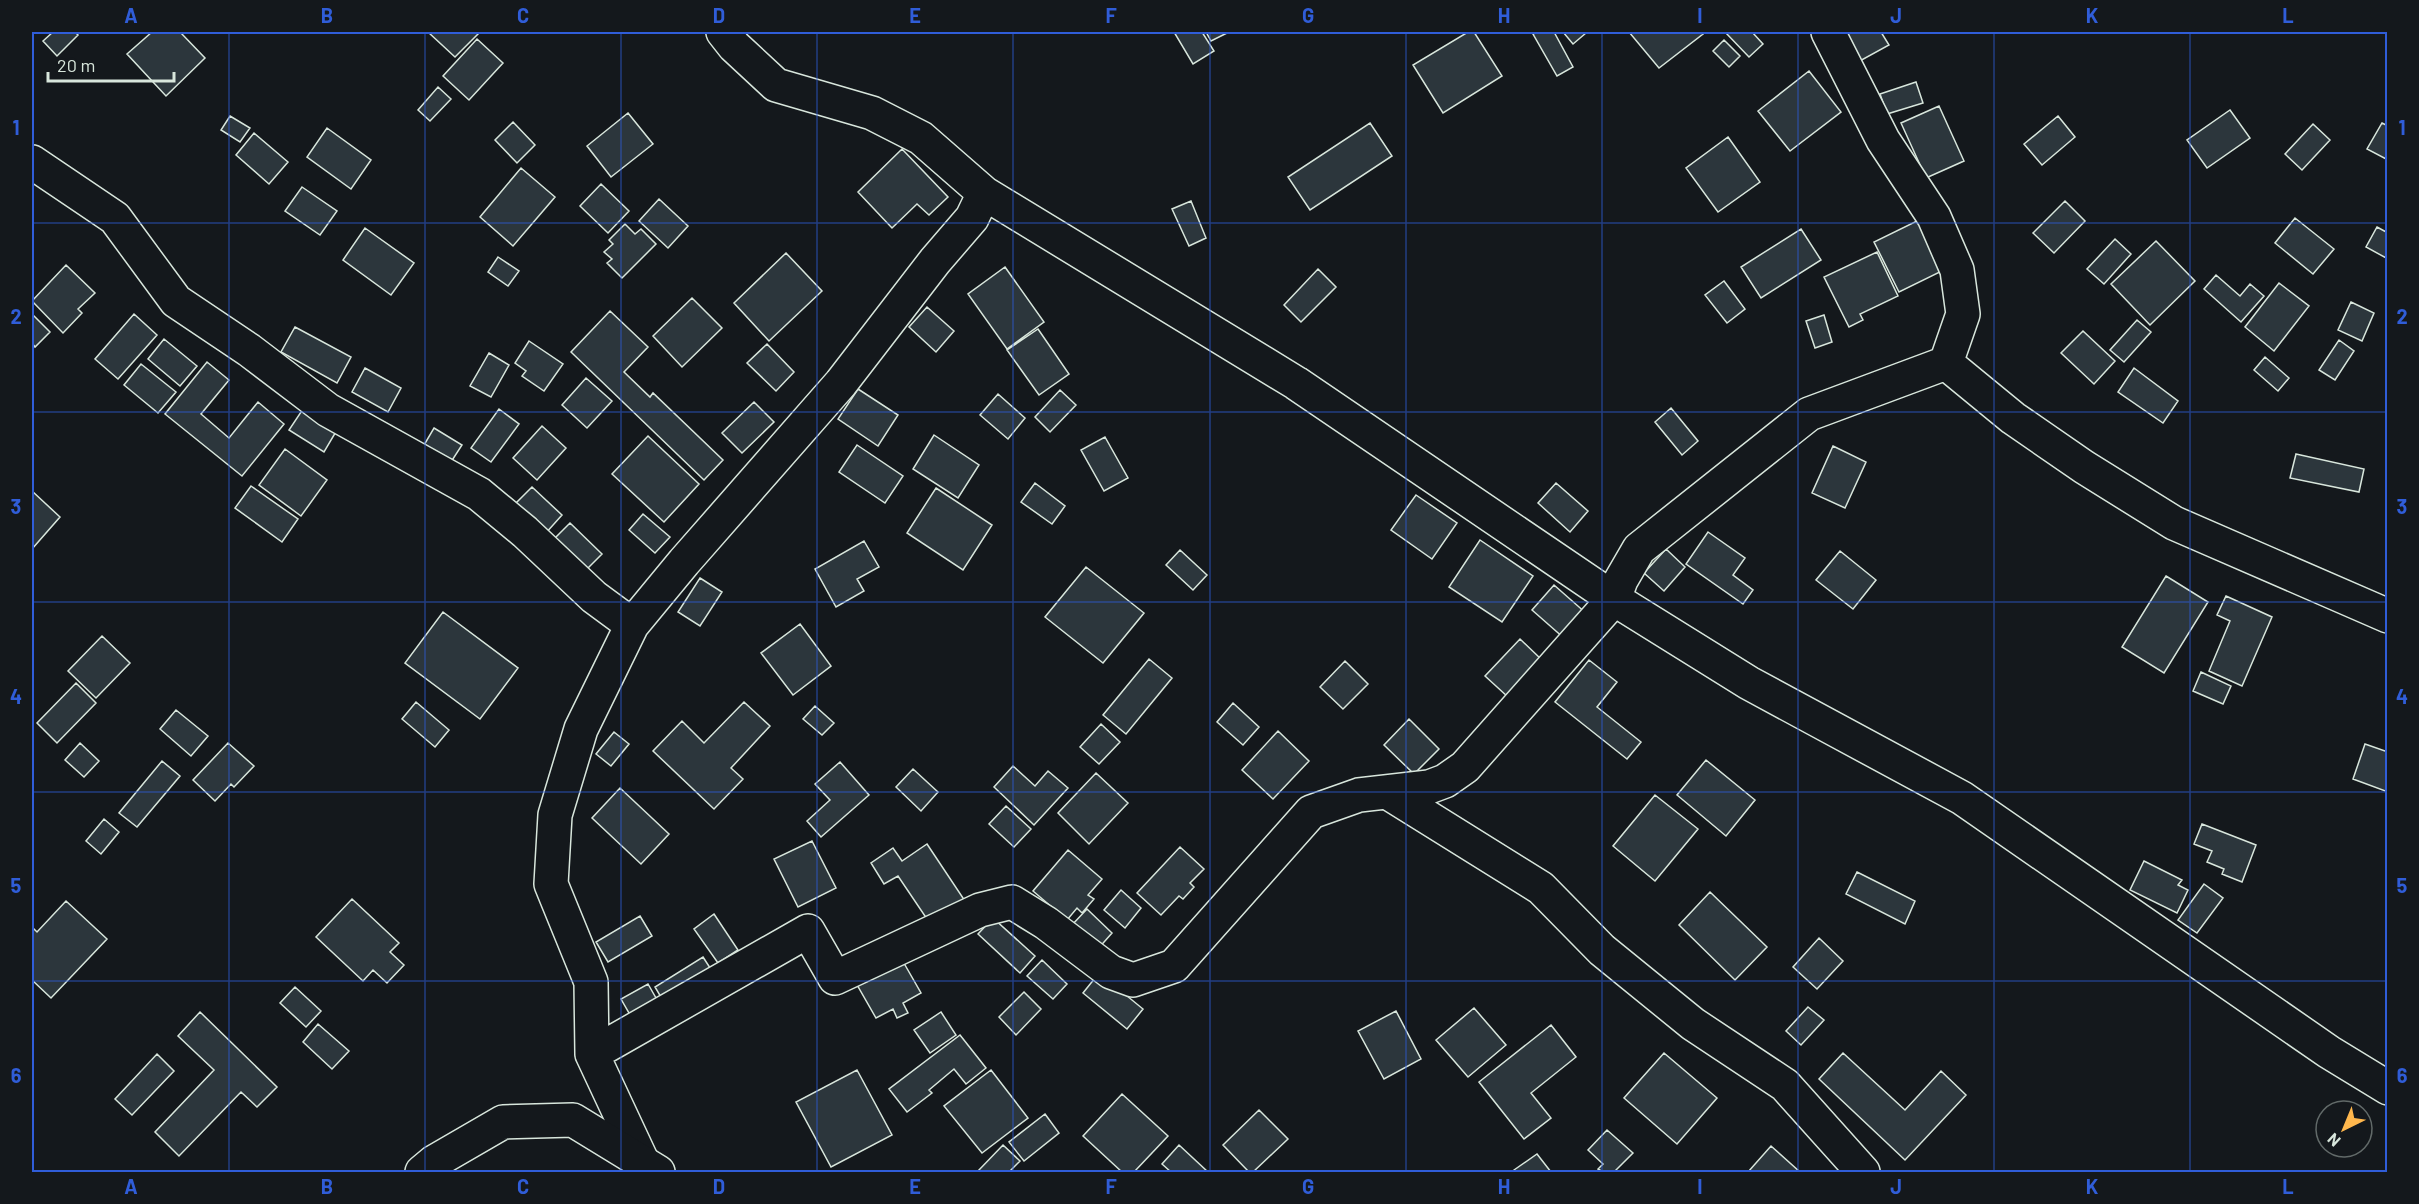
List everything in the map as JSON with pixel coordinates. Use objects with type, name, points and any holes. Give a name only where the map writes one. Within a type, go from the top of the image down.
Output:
[{"type":"street","points":[[723,32],[734,46],[776,85],[872,112],[921,138],[984,193],[1296,383],[1614,599],[1749,683],[1962,798],[2329,1052],[2388,1088]]},
{"type":"street","points":[[1828,32],[1883,140],[1934,217],[1957,270],[1963,314],[1946,363]]},
{"type":"street","points":[[32,162],[115,218],[176,301],[249,350],[328,410],[479,494],[525,532],[594,597],[632,625]]},
{"type":"street","points":[[650,1167],[591,1054],[591,982],[551,884],[555,815],[581,729],[632,625],[684,562],[842,383],[935,261],[972,218],[984,193]]},
{"type":"street","points":[[591,1054],[808,931],[835,978],[980,910],[1012,902],[1046,923],[1111,972],[1133,980],[1154,975],[1174,966],[1311,812],[1359,795],[1429,787],[1445,781],[1466,767],[1614,599],[1621,580],[1639,549],[1809,414],[1946,363]]},
{"type":"street","points":[[1946,363],[2013,418],[2084,467],[2174,523],[2388,616]]},
{"type":"street","points":[[1435,821],[1445,781]]},
{"type":"street","points":[[1387,792],[1541,888],[1602,950],[1693,1024],[1785,1085],[1863,1173]]},
{"type":"street","points":[[422,1173],[434,1161],[503,1122],[573,1120],[650,1167]]},
{"type":"building","points":[[53,32],[75,32],[78,35],[57,56],[43,41]]},
{"type":"building","points":[[152,32],[180,32],[205,58],[166,96],[127,54]]},
{"type":"building","points":[[428,32],[480,32],[455,57]]},
{"type":"building","points":[[1174,32],[1202,32],[1214,51],[1193,64]]},
{"type":"building","points":[[1206,32],[1229,32],[1211,41]]},
{"type":"building","points":[[1468,32],[1474,32],[1502,76],[1443,113],[1413,65]]},
{"type":"building","points":[[1554,32],[1573,67],[1557,76],[1533,34]]},
{"type":"building","points":[[1563,32],[1584,32],[1586,33],[1573,44]]},
{"type":"building","points":[[1629,32],[1700,32],[1703,34],[1659,68]]},
{"type":"building","points":[[1725,32],[1752,32],[1763,44],[1749,57]]},
{"type":"building","points":[[1840,32],[1881,32],[1889,45],[1858,62]]},
{"type":"building","points":[[477,39],[503,63],[469,100],[443,76]]},
{"type":"building","points":[[1724,40],[1740,56],[1729,67],[1713,51]]},
{"type":"building","points":[[1809,71],[1841,112],[1790,151],[1758,111]]},
{"type":"building","points":[[1916,82],[1923,103],[1887,114],[1880,94]]},
{"type":"building","points":[[438,87],[451,99],[430,121],[418,110]]},
{"type":"building","points":[[1939,106],[1964,161],[1926,178],[1901,123]]},
{"type":"building","points":[[2230,110],[2250,138],[2207,168],[2187,140]]},
{"type":"building","points":[[628,113],[653,144],[611,177],[587,146]]},
{"type":"building","points":[[230,116],[250,128],[240,142],[221,130]]},
{"type":"building","points":[[2058,116],[2075,137],[2042,165],[2024,144]]},
{"type":"building","points":[[513,122],[535,145],[517,163],[495,140]]},
{"type":"building","points":[[1370,123],[1392,156],[1310,210],[1288,177]]},
{"type":"building","points":[[2382,123],[2388,126],[2388,160],[2367,149]]},
{"type":"building","points":[[2313,124],[2330,140],[2302,170],[2285,154]]},
{"type":"building","points":[[327,128],[371,160],[351,189],[307,157]]},
{"type":"building","points":[[254,133],[288,162],[269,184],[236,155]]},
{"type":"building","points":[[1728,137],[1760,182],[1718,212],[1686,168]]},
{"type":"building","points":[[902,149],[948,197],[929,215],[917,204],[892,228],[858,192]]},
{"type":"building","points":[[521,168],[555,197],[513,246],[480,217]]},
{"type":"building","points":[[601,184],[629,211],[608,233],[580,206]]},
{"type":"building","points":[[302,187],[337,211],[320,235],[285,211]]},
{"type":"building","points":[[659,199],[688,226],[668,248],[639,221]]},
{"type":"building","points":[[1191,201],[1206,238],[1189,246],[1172,209]]},
{"type":"building","points":[[2065,201],[2085,221],[2054,253],[2033,233]]},
{"type":"building","points":[[2295,218],[2334,249],[2313,274],[2275,243]]},
{"type":"building","points":[[1921,219],[1946,269],[1899,292],[1874,242]]},
{"type":"building","points":[[625,224],[635,234],[641,229],[656,244],[622,278],[607,263],[612,259],[604,252],[613,244],[609,240]]},
{"type":"building","points":[[2377,227],[2388,233],[2388,259],[2366,247]]},
{"type":"building","points":[[365,228],[414,263],[391,295],[343,260]]},
{"type":"building","points":[[1801,229],[1821,260],[1761,298],[1741,267]]},
{"type":"building","points":[[2115,239],[2131,254],[2104,284],[2087,269]]},
{"type":"building","points":[[2156,241],[2195,281],[2150,325],[2111,284]]},
{"type":"building","points":[[1877,252],[1898,296],[1860,314],[1863,320],[1849,327],[1824,277]]},
{"type":"building","points":[[786,253],[822,291],[769,341],[734,303]]},
{"type":"building","points":[[498,257],[519,271],[508,286],[488,272]]},
{"type":"building","points":[[66,265],[95,293],[78,309],[82,313],[63,333],[32,301]]},
{"type":"building","points":[[1005,267],[1044,322],[1007,349],[968,294]]},
{"type":"building","points":[[1318,269],[1336,287],[1301,322],[1284,305]]},
{"type":"building","points":[[2216,275],[2240,296],[2250,284],[2264,296],[2241,322],[2204,289]]},
{"type":"building","points":[[1724,281],[1745,309],[1727,323],[1705,295]]},
{"type":"building","points":[[2279,283],[2309,306],[2274,351],[2245,327]]},
{"type":"building","points":[[692,298],[722,328],[682,367],[653,336]]},
{"type":"building","points":[[2351,302],[2374,313],[2362,341],[2338,330]]},
{"type":"building","points":[[927,307],[954,331],[936,352],[909,327]]},
{"type":"building","points":[[610,311],[648,347],[624,372],[650,397],[653,393],[723,460],[704,480],[571,352]]},
{"type":"building","points":[[32,314],[50,332],[35,347],[32,343]]},
{"type":"building","points":[[134,314],[157,335],[118,379],[95,359]]},
{"type":"building","points":[[1824,315],[1832,342],[1815,348],[1806,321]]},
{"type":"building","points":[[2137,320],[2151,332],[2124,362],[2110,350]]},
{"type":"building","points":[[295,327],[351,357],[337,383],[281,352]]},
{"type":"building","points":[[1038,329],[1069,374],[1039,395],[1007,350]]},
{"type":"building","points":[[2083,331],[2115,361],[2094,384],[2061,353]]},
{"type":"building","points":[[164,339],[197,366],[180,386],[148,359]]},
{"type":"building","points":[[2339,340],[2354,351],[2335,380],[2319,370]]},
{"type":"building","points":[[529,341],[563,364],[544,391],[522,376],[526,371],[515,363]]},
{"type":"building","points":[[767,344],[794,372],[776,391],[747,363]]},
{"type":"building","points":[[489,353],[509,365],[491,397],[470,386]]},
{"type":"building","points":[[2265,357],[2289,378],[2278,391],[2254,370]]},
{"type":"building","points":[[207,362],[229,380],[201,414],[229,438],[258,402],[284,424],[242,476],[165,414]]},
{"type":"building","points":[[141,364],[176,392],[158,413],[124,385]]},
{"type":"building","points":[[365,368],[401,388],[388,412],[352,392]]},
{"type":"building","points":[[2134,368],[2178,401],[2163,423],[2118,392]]},
{"type":"building","points":[[586,378],[612,401],[587,428],[562,405]]},
{"type":"building","points":[[858,389],[898,415],[878,446],[838,419]]},
{"type":"building","points":[[1060,390],[1076,405],[1050,432],[1035,417]]},
{"type":"building","points":[[998,394],[1025,418],[1008,439],[980,415]]},
{"type":"building","points":[[754,402],[774,422],[742,453],[722,433]]},
{"type":"building","points":[[1671,408],[1698,441],[1682,455],[1655,422]]},
{"type":"building","points":[[303,409],[337,430],[324,452],[289,430]]},
{"type":"building","points":[[499,409],[519,424],[491,462],[471,448]]},
{"type":"building","points":[[542,426],[566,448],[537,480],[513,458]]},
{"type":"building","points":[[434,428],[462,445],[451,462],[424,445]]},
{"type":"building","points":[[934,435],[979,465],[958,498],[913,469]]},
{"type":"building","points":[[648,436],[699,484],[664,522],[612,474]]},
{"type":"building","points":[[1105,437],[1128,478],[1104,491],[1081,450]]},
{"type":"building","points":[[857,445],[903,476],[885,503],[839,472]]},
{"type":"building","points":[[1833,446],[1866,462],[1845,508],[1812,493]]},
{"type":"building","points":[[285,449],[327,480],[301,516],[259,485]]},
{"type":"building","points":[[2296,454],[2364,469],[2359,492],[2290,478]]},
{"type":"building","points":[[1035,483],[1065,506],[1052,524],[1021,502]]},
{"type":"building","points":[[1556,483],[1588,511],[1570,532],[1538,503]]},
{"type":"building","points":[[251,486],[298,519],[282,542],[235,508]]},
{"type":"building","points":[[532,487],[562,515],[545,534],[513,506]]},
{"type":"building","points":[[936,488],[992,525],[963,570],[907,533]]},
{"type":"building","points":[[32,491],[60,517],[32,549]]},
{"type":"building","points":[[1416,495],[1457,523],[1432,559],[1391,530]]},
{"type":"building","points":[[643,514],[670,537],[655,553],[629,530]]},
{"type":"building","points":[[570,523],[602,554],[586,570],[554,539]]},
{"type":"building","points":[[1708,532],[1745,558],[1733,575],[1753,590],[1743,604],[1686,564]]},
{"type":"building","points":[[1480,540],[1533,576],[1502,622],[1449,587]]},
{"type":"building","points":[[864,541],[879,567],[857,579],[864,591],[836,607],[815,569]]},
{"type":"building","points":[[1666,549],[1685,567],[1664,591],[1644,573]]},
{"type":"building","points":[[1180,550],[1207,575],[1193,590],[1166,565]]},
{"type":"building","points":[[1840,551],[1876,580],[1853,609],[1816,580]]},
{"type":"building","points":[[1086,567],[1144,613],[1103,663],[1045,617]]},
{"type":"building","points":[[2166,576],[2208,602],[2164,673],[2122,647]]},
{"type":"building","points":[[700,578],[722,592],[700,626],[678,612]]},
{"type":"building","points":[[1554,585],[1587,614],[1565,639],[1532,610]]},
{"type":"building","points":[[2226,596],[2272,617],[2242,686],[2209,671],[2230,621],[2217,615]]},
{"type":"building","points":[[443,612],[518,668],[480,719],[405,663]]},
{"type":"building","points":[[800,624],[831,666],[793,695],[761,653]]},
{"type":"building","points":[[102,636],[130,663],[96,698],[68,671]]},
{"type":"building","points":[[1520,639],[1542,660],[1508,697],[1485,676]]},
{"type":"building","points":[[1149,659],[1172,678],[1126,734],[1103,715]]},
{"type":"building","points":[[1589,660],[1617,682],[1597,707],[1641,742],[1627,759],[1555,702]]},
{"type":"building","points":[[1345,661],[1368,684],[1343,709],[1320,687]]},
{"type":"building","points":[[2201,672],[2231,686],[2223,704],[2193,691]]},
{"type":"building","points":[[76,683],[96,703],[57,743],[37,723]]},
{"type":"building","points":[[416,702],[449,730],[435,747],[402,719]]},
{"type":"building","points":[[744,702],[770,726],[731,768],[743,779],[714,809],[653,751],[682,721],[704,743]]},
{"type":"building","points":[[1233,703],[1259,727],[1243,745],[1217,722]]},
{"type":"building","points":[[815,706],[834,723],[822,735],[803,719]]},
{"type":"building","points":[[176,710],[208,736],[191,756],[160,729]]},
{"type":"building","points":[[1409,719],[1439,749],[1414,774],[1384,745]]},
{"type":"building","points":[[1101,724],[1120,742],[1099,764],[1080,747]]},
{"type":"building","points":[[1278,731],[1309,761],[1273,799],[1242,770]]},
{"type":"building","points":[[614,732],[629,744],[611,766],[596,754]]},
{"type":"building","points":[[80,743],[99,761],[84,777],[65,760]]},
{"type":"building","points":[[228,743],[254,766],[234,787],[231,784],[215,801],[193,780]]},
{"type":"building","points":[[2365,744],[2388,752],[2388,792],[2353,779]]},
{"type":"building","points":[[1706,760],[1755,800],[1726,836],[1677,795]]},
{"type":"building","points":[[162,761],[180,776],[137,827],[119,813]]},
{"type":"building","points":[[840,762],[869,795],[821,837],[807,821],[830,800],[815,784]]},
{"type":"building","points":[[1013,766],[1035,786],[1048,771],[1068,788],[1034,825],[994,787]]},
{"type":"building","points":[[913,769],[938,792],[921,811],[896,787]]},
{"type":"building","points":[[1096,773],[1128,803],[1089,844],[1058,813]]},
{"type":"building","points":[[620,788],[669,834],[641,864],[592,818]]},
{"type":"building","points":[[1655,795],[1698,829],[1655,881],[1613,846]]},
{"type":"building","points":[[1006,806],[1031,829],[1014,847],[989,824]]},
{"type":"building","points":[[104,819],[119,832],[101,854],[86,841]]},
{"type":"building","points":[[2202,824],[2256,845],[2242,882],[2222,874],[2224,869],[2207,862],[2212,851],[2194,844]]},
{"type":"building","points":[[812,841],[836,888],[798,907],[774,859]]},
{"type":"building","points":[[927,844],[965,901],[931,925],[898,876],[884,884],[871,863],[893,848],[902,861]]},
{"type":"building","points":[[1180,847],[1204,869],[1190,883],[1194,887],[1183,899],[1179,896],[1161,915],[1137,893]]},
{"type":"building","points":[[1068,850],[1102,879],[1088,895],[1094,899],[1082,913],[1077,908],[1067,920],[1033,891]]},
{"type":"building","points":[[2144,861],[2182,880],[2178,885],[2188,890],[2177,913],[2130,890]]},
{"type":"building","points":[[1857,872],[1915,901],[1905,924],[1846,894]]},
{"type":"building","points":[[2204,884],[2223,898],[2197,933],[2178,920]]},
{"type":"building","points":[[1121,890],[1141,908],[1125,928],[1104,910]]},
{"type":"building","points":[[1710,892],[1767,947],[1735,980],[1679,925]]},
{"type":"building","points":[[352,899],[399,943],[390,952],[404,965],[387,983],[373,970],[363,981],[316,937]]},
{"type":"building","points":[[66,901],[107,939],[51,998],[32,980],[32,927],[37,932]]},
{"type":"building","points":[[1087,909],[1112,933],[1097,950],[1071,926]]},
{"type":"building","points":[[714,914],[738,950],[718,963],[694,929]]},
{"type":"building","points":[[640,916],[652,936],[608,962],[596,942]]},
{"type":"building","points":[[993,918],[1035,956],[1020,973],[978,934]]},
{"type":"building","points":[[1819,938],[1843,961],[1817,989],[1793,967]]},
{"type":"building","points":[[703,957],[714,974],[665,1004],[655,987]]},
{"type":"building","points":[[901,958],[921,993],[903,1003],[908,1013],[897,1018],[893,1009],[876,1018],[856,983]]},
{"type":"building","points":[[1042,960],[1067,984],[1053,999],[1027,976]]},
{"type":"building","points":[[1099,973],[1143,1009],[1127,1029],[1083,993]]},
{"type":"building","points":[[648,984],[660,1005],[633,1020],[621,999]]},
{"type":"building","points":[[295,987],[321,1011],[306,1027],[280,1003]]},
{"type":"building","points":[[1024,992],[1041,1009],[1016,1035],[999,1017]]},
{"type":"building","points":[[1808,1007],[1824,1020],[1801,1045],[1786,1031]]},
{"type":"building","points":[[1474,1008],[1506,1045],[1468,1077],[1436,1040]]},
{"type":"building","points":[[1396,1011],[1421,1059],[1384,1079],[1358,1031]]},
{"type":"building","points":[[200,1012],[277,1087],[257,1107],[241,1092],[179,1156],[155,1132],[214,1070],[178,1036]]},
{"type":"building","points":[[941,1012],[956,1035],[930,1053],[914,1030]]},
{"type":"building","points":[[318,1024],[349,1051],[332,1069],[303,1042]]},
{"type":"building","points":[[1551,1025],[1576,1057],[1531,1093],[1551,1118],[1524,1139],[1479,1082]]},
{"type":"building","points":[[960,1035],[986,1068],[966,1084],[954,1069],[929,1090],[932,1093],[907,1112],[889,1089]]},
{"type":"building","points":[[1664,1053],[1717,1098],[1677,1144],[1624,1098]]},
{"type":"building","points":[[1843,1053],[1905,1110],[1941,1071],[1966,1095],[1905,1160],[1819,1079]]},
{"type":"building","points":[[157,1054],[174,1071],[132,1115],[115,1099]]},
{"type":"building","points":[[857,1070],[892,1135],[831,1167],[796,1102]]},
{"type":"building","points":[[991,1070],[1028,1118],[982,1153],[944,1106]]},
{"type":"building","points":[[1122,1094],[1168,1136],[1134,1172],[1122,1172],[1083,1136]]},
{"type":"building","points":[[1259,1110],[1288,1139],[1253,1172],[1249,1172],[1223,1145]]},
{"type":"building","points":[[1045,1114],[1059,1133],[1024,1161],[1009,1142]]},
{"type":"building","points":[[1607,1130],[1633,1153],[1614,1172],[1603,1172],[1598,1169],[1603,1164],[1588,1150]]},
{"type":"building","points":[[1003,1145],[1020,1161],[1009,1172],[978,1171]]},
{"type":"building","points":[[1179,1145],[1208,1172],[1171,1172],[1162,1164]]},
{"type":"building","points":[[1771,1146],[1800,1172],[1748,1172]]},
{"type":"building","points":[[1537,1154],[1551,1172],[1516,1172],[1514,1170]]}]
